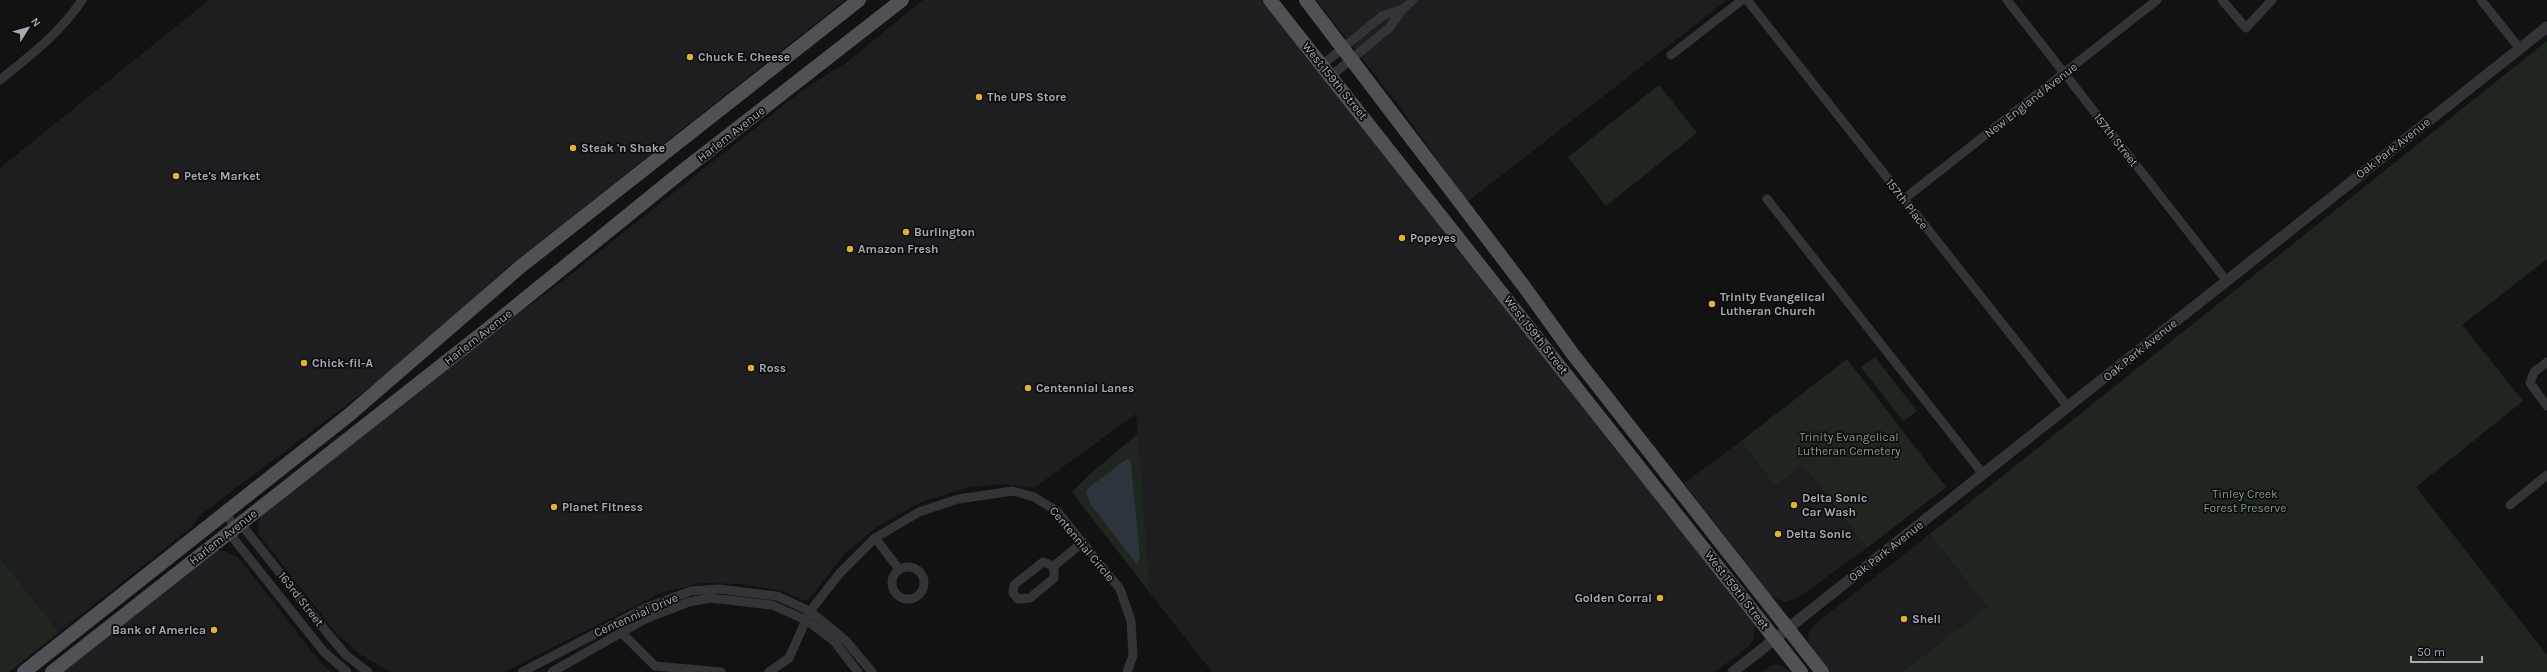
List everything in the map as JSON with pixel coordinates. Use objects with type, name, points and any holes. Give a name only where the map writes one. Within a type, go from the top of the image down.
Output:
[{"type":"main road","name":"Harlem Avenue","points":[[24,672],[349,415],[520,268],[859,0]]},
{"type":"main road","name":"Harlem Avenue","points":[[52,672],[489,328],[668,183],[902,0]]},
{"type":"main road","name":"West 159th Street","points":[[1270,0],[1801,672]]},
{"type":"main road","name":"West 159th Street","points":[[1306,0],[1524,286],[1572,354],[1822,672]]},
{"type":"street","points":[[0,80],[55,36],[68,22],[82,0]]},
{"type":"street","points":[[1331,76],[1390,27],[1403,8],[1413,0]]},
{"type":"street","points":[[1671,55],[1742,0]]},
{"type":"street","name":"157th Place","points":[[1747,0],[2068,407]]},
{"type":"street","name":"157th Street","points":[[2007,0],[2226,280]]},
{"type":"street","name":"New England Avenue","points":[[1904,200],[2157,0]]},
{"type":"street","points":[[2222,0],[2246,28],[2272,0]]},
{"type":"street","points":[[2481,0],[2520,49]]},
{"type":"street","points":[[1322,65],[1382,16],[1403,8]]},
{"type":"street","name":"Oak Park Avenue","points":[[1733,672],[2547,27]]},
{"type":"street","points":[[1767,200],[1983,474]]},
{"type":"street","points":[[2547,362],[2534,372],[2530,383],[2547,406]]},
{"type":"street","points":[[2510,505],[2547,475]]},
{"type":"street","name":"Centennial Circle","points":[[769,672],[789,658],[810,611],[840,573],[874,538],[919,512],[952,501],[1013,491],[1034,497],[1050,505],[1083,542],[1120,589],[1131,621],[1133,656],[1127,672]]},
{"type":"street","name":"163rd Street","points":[[225,513],[235,527],[245,529],[346,655],[368,672]]},
{"type":"street","name":"163rd Street","points":[[235,527],[233,538],[324,652],[347,672]]},
{"type":"street","points":[[874,538],[898,569]]},
{"type":"street","points":[[1054,566],[1083,542]]},
{"type":"street","points":[[1043,562],[1054,566],[1054,578],[1030,598],[1022,600],[1015,596],[1013,588],[1017,581],[1043,562]]},
{"type":"street","name":"Centennial Drive","points":[[522,672],[619,620],[691,590],[719,589],[777,596],[810,611],[846,641],[872,672]]},
{"type":"street","name":"Centennial Drive","points":[[552,672],[645,619],[689,602],[710,598],[772,605],[806,620],[834,641],[858,672]]},
{"type":"street","points":[[622,633],[655,666],[722,672]]},
{"type":"shaded area","points":[[209,0],[845,0],[502,272],[439,330],[378,381],[199,516],[192,527],[59,632],[0,558],[0,168]]},
{"type":"shaded area","points":[[923,0],[1262,0],[1754,622],[1754,638],[1748,647],[1715,672],[1212,672],[1150,593],[1136,414],[1034,488],[1003,484],[969,487],[921,502],[878,526],[844,554],[812,596],[807,600],[802,600],[783,591],[741,584],[701,583],[661,593],[504,672],[390,672],[358,653],[335,632],[259,535],[258,526],[262,512],[435,376],[565,279],[803,90],[847,62]]},
{"type":"shaded area","points":[[1316,0],[1727,0],[1467,202],[1401,108]]},
{"type":"shaded area","points":[[1741,441],[1775,486],[1803,465],[1867,548],[1799,597],[1785,602],[1772,597],[1684,483]]},
{"type":"shaded area","points":[[1127,459],[1130,459],[1131,464],[1140,557],[1136,563],[1091,505],[1086,493],[1088,488]]},
{"type":"shaded area","points":[[1930,534],[1987,607],[1902,672],[1830,672],[1809,644],[1808,633],[1814,625]]},
{"type":"shaded area","points":[[213,551],[225,551],[238,557],[322,664],[332,672],[61,672]]},
{"type":"shaded area","points":[[1772,665],[1780,665],[1791,672],[1762,672]]},
{"type":"green space","name":"Tinley Creek Forest Preserve","points":[[2547,41],[2547,259],[2462,325],[2523,401],[2416,487],[2547,655],[2547,672],[1902,672],[1987,607],[1930,534]]},
{"type":"green space","points":[[1659,85],[1697,133],[1606,206],[1568,157]]},
{"type":"green space","points":[[1875,357],[1917,411],[1903,421],[1861,367]]},
{"type":"green space","name":"Trinity Evangelical Lutheran Cemetery","points":[[1847,359],[1946,487],[1867,548],[1803,465],[1775,486],[1741,441]]},
{"type":"green space","points":[[1138,434],[1150,593],[1072,492],[1090,474]]},
{"type":"green space","points":[[0,558],[59,632],[9,672],[0,672]]},
{"type":"place","name":"Chuck E. Cheese","points":[[690,57]]},
{"type":"place","name":"The UPS Store","points":[[979,97]]},
{"type":"place","name":"Steak 'n Shake","points":[[573,148]]},
{"type":"place","name":"Pete's Market","points":[[176,176]]},
{"type":"place","name":"Burlington","points":[[906,232]]},
{"type":"place","name":"Popeyes","points":[[1402,238]]},
{"type":"place","name":"Amazon Fresh","points":[[850,249]]},
{"type":"place","name":"Trinity Evangelical Lutheran Church","points":[[1712,304]]},
{"type":"place","name":"Chick-fil-A","points":[[304,363]]},
{"type":"place","name":"Ross","points":[[751,368]]},
{"type":"place","name":"Centennial Lanes","points":[[1028,388]]},
{"type":"place","name":"Delta Sonic Car Wash","points":[[1794,505]]},
{"type":"place","name":"Planet Fitness","points":[[554,507]]},
{"type":"place","name":"Delta Sonic","points":[[1778,534]]},
{"type":"place","name":"Golden Corral","points":[[1660,598]]},
{"type":"place","name":"Shell","points":[[1904,619]]},
{"type":"place","name":"Bank of America","points":[[214,630]]}]
